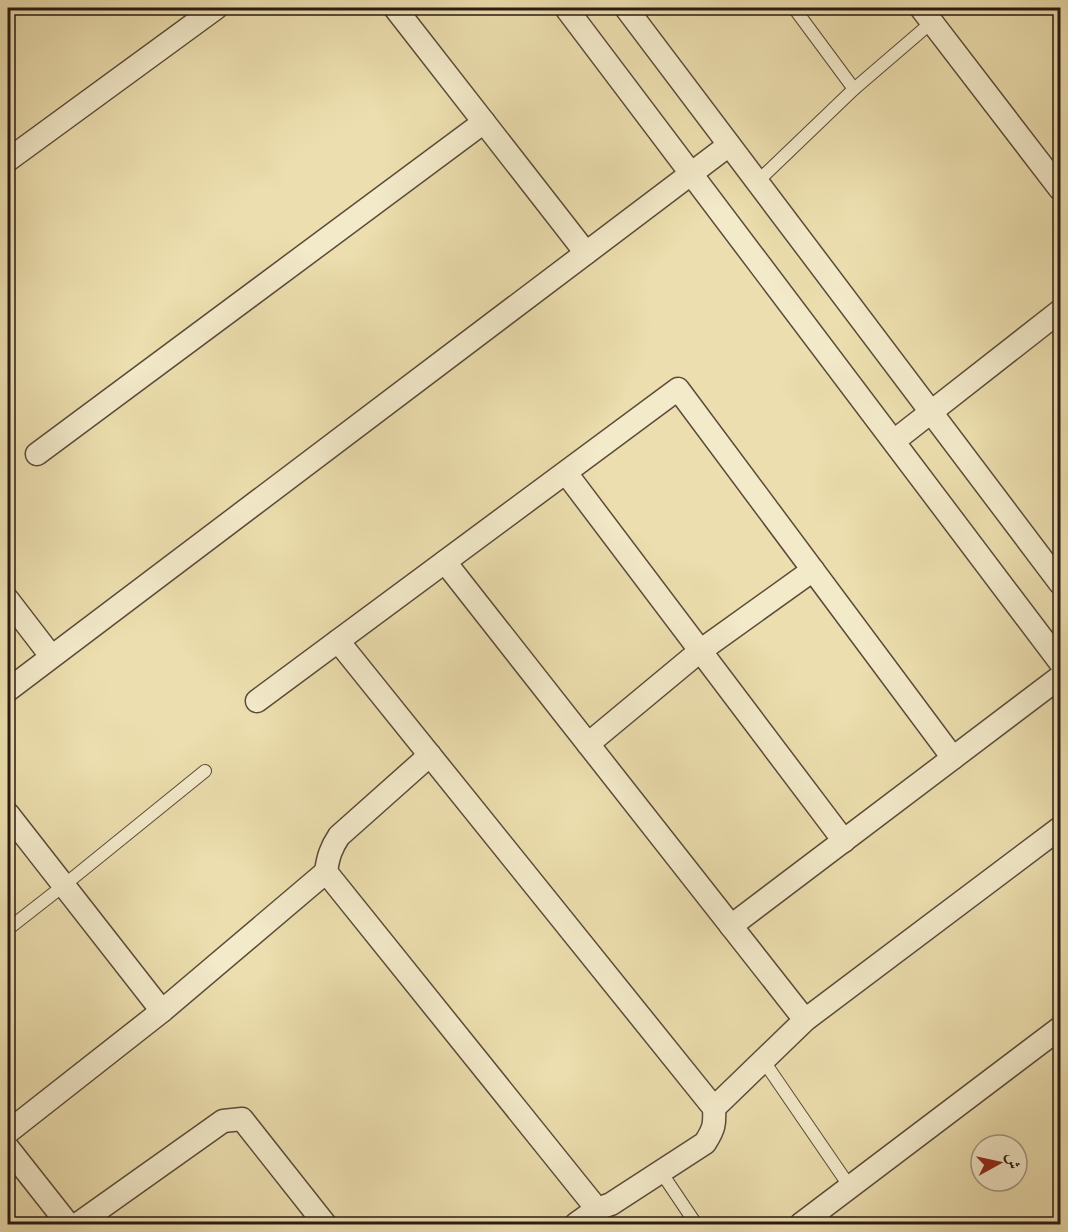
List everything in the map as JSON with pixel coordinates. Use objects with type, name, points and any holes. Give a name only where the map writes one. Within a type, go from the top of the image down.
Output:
[{"type":"street","points":[[8,160],[216,8]]},
{"type":"street","points":[[395,8],[585,253]]},
{"type":"street","points":[[566,8],[1060,662]]},
{"type":"street","points":[[626,8],[1060,583]]},
{"type":"street","points":[[926,15],[1060,189]]},
{"type":"street","points":[[37,454],[484,122]]},
{"type":"street","points":[[8,690],[729,145]]},
{"type":"street","points":[[894,441],[1060,311]]},
{"type":"street","points":[[257,701],[678,389],[953,758]]},
{"type":"street","points":[[566,473],[844,841]]},
{"type":"street","points":[[445,562],[805,1020]]},
{"type":"street","points":[[588,744],[700,651],[813,570]]},
{"type":"street","points":[[8,600],[51,657]]},
{"type":"street","points":[[338,641],[714,1108],[714,1131],[705,1143],[576,1224]]},
{"type":"street","points":[[731,926],[1060,677]]},
{"type":"street","points":[[430,755],[339,836],[327,859],[326,872],[597,1209]]},
{"type":"street","points":[[8,814],[162,1011]]},
{"type":"street","points":[[714,1108],[805,1020],[1060,828]]},
{"type":"street","points":[[8,1132],[162,1011],[326,872]]},
{"type":"street","points":[[801,1224],[1060,1028]]},
{"type":"street","points":[[78,1224],[223,1121],[242,1119],[325,1224]]},
{"type":"street","points":[[8,1148],[68,1224]]},
{"type":"lane","points":[[794,8],[854,89]]},
{"type":"lane","points":[[757,182],[854,89],[926,15]]},
{"type":"lane","points":[[8,929],[205,771]]},
{"type":"lane","points":[[764,1060],[850,1187]]},
{"type":"lane","points":[[661,1172],[696,1224]]}]
